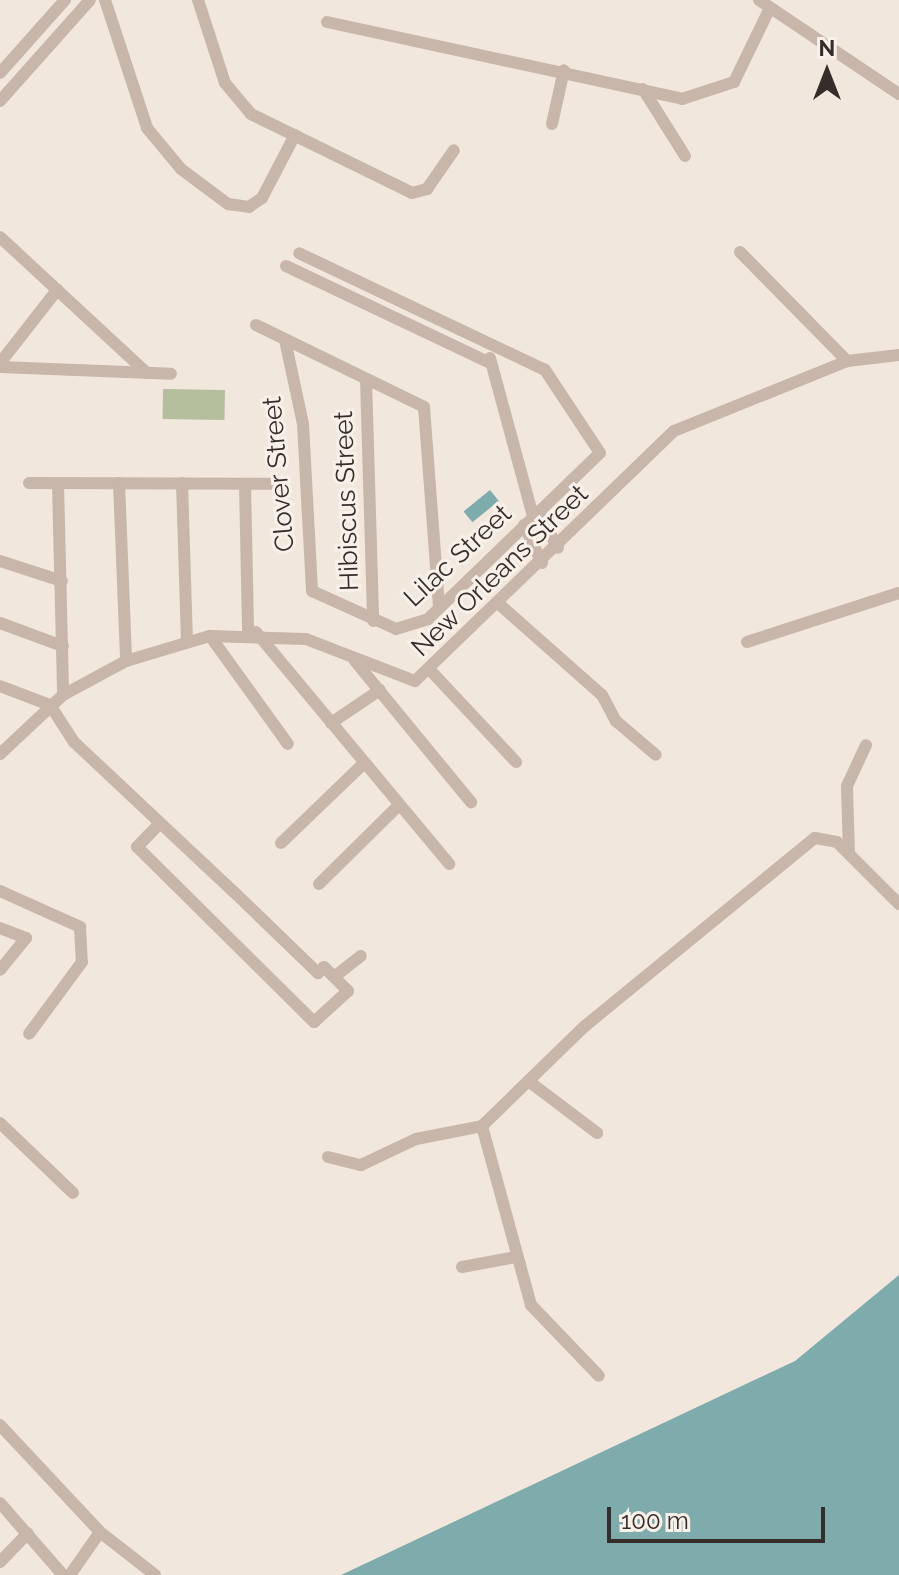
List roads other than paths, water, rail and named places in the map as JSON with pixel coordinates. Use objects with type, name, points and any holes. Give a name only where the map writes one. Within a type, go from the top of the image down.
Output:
[{"type":"street","points":[[0,73],[65,0]]},
{"type":"street","points":[[0,101],[90,0]]},
{"type":"street","points":[[105,0],[147,128],[181,169],[228,204],[249,207],[262,198],[295,135]]},
{"type":"street","points":[[198,0],[225,83],[251,114],[412,193],[427,189],[454,150]]},
{"type":"street","points":[[327,22],[564,70],[682,99],[734,82],[764,4],[899,94]]},
{"type":"street","points":[[10,62],[24,74]]},
{"type":"street","points":[[552,124],[564,70]]},
{"type":"street","points":[[643,89],[685,156]]},
{"type":"street","points":[[0,237],[147,373]]},
{"type":"street","points":[[740,252],[847,361]]},
{"type":"street","points":[[299,253],[497,347],[488,362],[542,563]]},
{"type":"street","points":[[286,266],[488,362]]},
{"type":"street","points":[[0,365],[57,290]]},
{"type":"street","points":[[256,325],[421,404],[429,432],[439,607]]},
{"type":"street","name":"Clover Street","points":[[285,340],[303,424],[312,591],[321,600]]},
{"type":"street","name":"Lilac Street","points":[[321,600],[373,621],[408,629],[439,607],[532,518],[599,447],[549,374],[497,347]]},
{"type":"street","points":[[895,357],[899,370]]},
{"type":"street","name":"New Orleans Street","points":[[0,754],[63,695],[126,661],[210,636],[252,632],[351,656],[401,681],[430,670],[558,548],[674,431],[847,361],[895,357]]},
{"type":"street","points":[[0,365],[171,374]]},
{"type":"street","name":"Hibiscus Street","points":[[366,379],[373,621]]},
{"type":"street","points":[[29,483],[273,484]]},
{"type":"street","points":[[119,483],[126,661]]},
{"type":"street","points":[[182,483],[187,641]]},
{"type":"street","points":[[58,484],[63,695]]},
{"type":"street","points":[[245,484],[252,632],[449,864]]},
{"type":"street","points":[[532,518],[558,548]]},
{"type":"street","points":[[0,561],[62,581]]},
{"type":"street","points":[[747,642],[899,593]]},
{"type":"street","points":[[499,604],[595,688],[616,721],[656,755]]},
{"type":"street","points":[[0,623],[63,646]]},
{"type":"street","points":[[210,636],[288,744]]},
{"type":"street","points":[[351,656],[471,802]]},
{"type":"street","points":[[430,670],[516,762]]},
{"type":"street","points":[[0,686],[50,705],[74,742],[160,823],[318,973],[324,967],[348,991],[314,1022],[137,847],[160,823]]},
{"type":"street","points":[[331,723],[380,690]]},
{"type":"street","points":[[849,854],[847,786],[866,745]]},
{"type":"street","points":[[281,843],[362,765]]},
{"type":"street","points":[[319,884],[398,806]]},
{"type":"street","points":[[328,1157],[361,1165],[416,1139],[482,1126],[531,1083],[596,1016],[805,844],[826,838],[849,854],[899,904]]},
{"type":"street","points":[[0,891],[80,927],[80,966],[29,1034]]},
{"type":"street","points":[[0,928],[26,938],[0,970]]},
{"type":"street","points":[[334,977],[361,956]]},
{"type":"street","points":[[531,1083],[597,1133]]},
{"type":"street","points":[[0,1123],[73,1193]]},
{"type":"street","points":[[482,1126],[531,1305],[599,1376]]},
{"type":"street","points":[[462,1267],[516,1257]]},
{"type":"street","points":[[0,1425],[100,1532],[155,1575]]},
{"type":"street","points":[[0,1503],[63,1575]]},
{"type":"street","points":[[70,1575],[100,1532]]},
{"type":"street","points":[[0,1562],[28,1533]]},
{"type":"water","points":[[490,490],[499,501],[472,522],[464,511]]},
{"type":"water","points":[[899,1275],[899,1575],[341,1575],[795,1361]]}]
